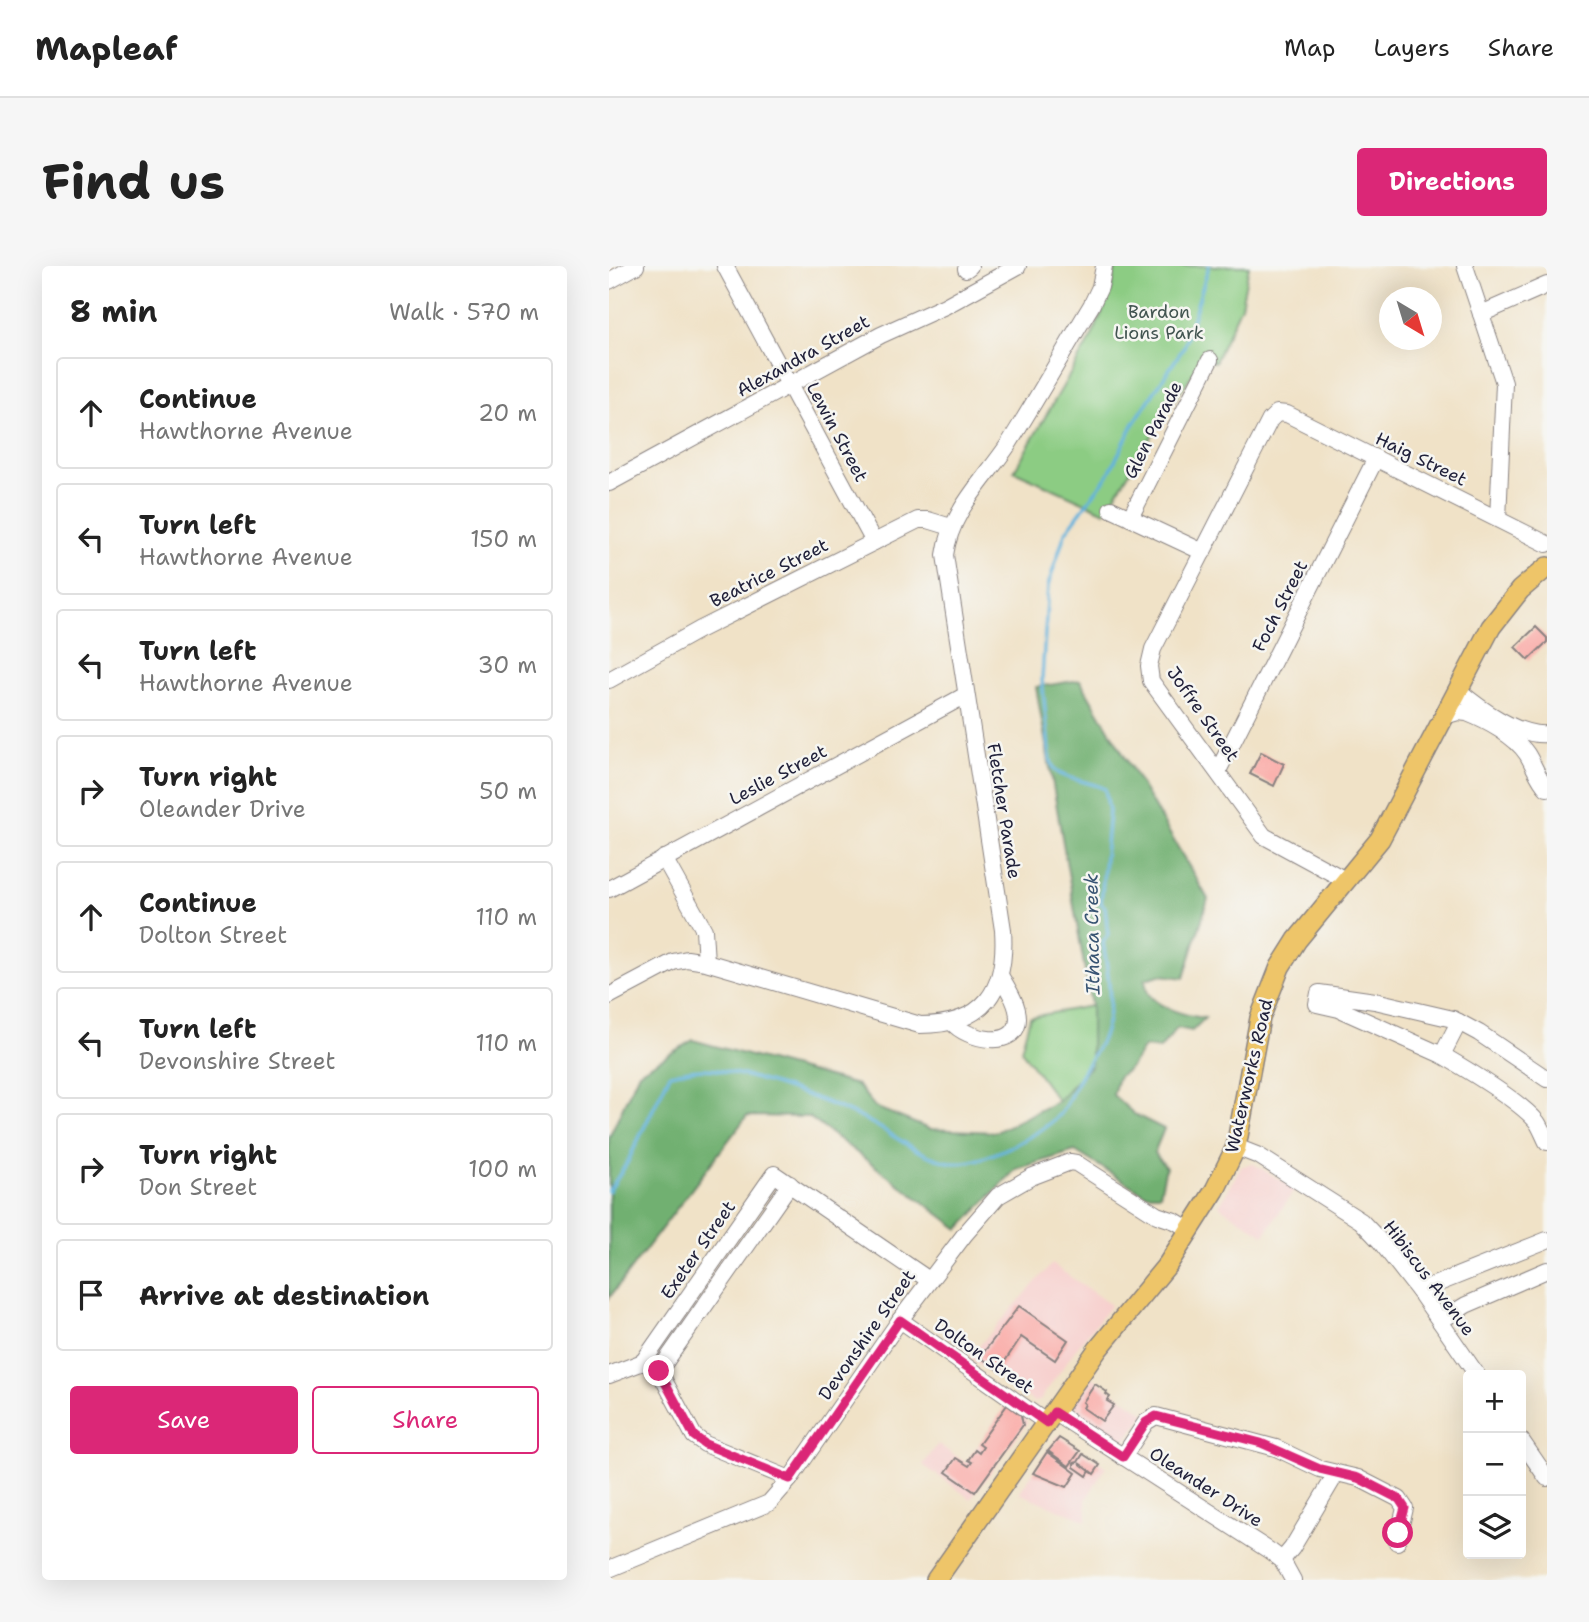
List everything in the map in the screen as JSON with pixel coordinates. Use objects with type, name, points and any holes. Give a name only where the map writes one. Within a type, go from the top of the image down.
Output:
[{"type":"main road","name":"Waterworks Road","points":[[936,1580],[1106,1338],[1160,1276],[1222,1179],[1235,1147],[1256,1034],[1268,993],[1280,967],[1297,940],[1386,830],[1484,639],[1500,614],[1520,590],[1547,566]]},
{"type":"street","points":[[609,281],[636,266]]},
{"type":"street","name":"Lewin Street","points":[[725,266],[874,542]]},
{"type":"street","name":"Alexandra Street","points":[[609,483],[881,335],[945,306],[1018,266]]},
{"type":"street","name":"Fletcher Parade","points":[[609,996],[673,962],[687,959],[706,962],[921,1025],[952,1022],[972,1014],[994,992],[1001,977],[1005,955],[1003,930],[945,555],[951,527],[963,505],[1002,454],[1091,306],[1102,282],[1104,266]]},
{"type":"street","points":[[1465,266],[1504,383],[1499,519]]},
{"type":"street","points":[[1481,314],[1547,285]]},
{"type":"street","name":"Glen Parade","points":[[1130,518],[1210,360]]},
{"type":"street","name":"Haig Street","points":[[1277,413],[1287,414],[1547,544]]},
{"type":"street","name":"Joffre Street","points":[[1277,413],[1270,421],[1153,649],[1149,666],[1151,681],[1264,836],[1347,881]]},
{"type":"street","name":"Foch Street","points":[[1218,771],[1376,458]]},
{"type":"street","points":[[1111,509],[1203,552]]},
{"type":"street","name":"Beatrice Street","points":[[609,680],[699,629],[918,520],[951,527]]},
{"type":"street","points":[[1458,690],[1521,746],[1547,788]]},
{"type":"street","name":"Leslie Street","points":[[609,888],[965,695]]},
{"type":"street","points":[[1444,716],[1465,712],[1527,733],[1547,734]]},
{"type":"street","points":[[1537,772],[1535,756],[1547,740]]},
{"type":"street","points":[[664,858],[704,930],[706,962]]},
{"type":"street","points":[[952,1022],[967,1035],[980,1039],[1002,1038],[1012,1032],[1017,1025],[1016,1009],[1001,977]]},
{"type":"street","points":[[1547,1079],[1459,1022],[1436,1014],[1319,993],[1317,1004],[1330,1006],[1442,1055],[1517,1105],[1537,1122],[1547,1142]]},
{"type":"street","points":[[1355,998],[1353,1009],[1358,1018]]},
{"type":"street","points":[[1442,1055],[1459,1022]]},
{"type":"street","name":"Hibiscus Avenue","points":[[1235,1147],[1265,1160],[1361,1222],[1380,1241],[1419,1291],[1474,1370]]},
{"type":"street","name":"Devonshire Street","points":[[609,1569],[769,1503],[790,1479],[929,1280],[998,1196],[1031,1177],[1070,1162],[1076,1163],[1157,1215],[1190,1230]]},
{"type":"street","name":"Exeter Street","points":[[643,1362],[774,1174],[790,1184]]},
{"type":"street","points":[[659,1371],[790,1184],[929,1280]]},
{"type":"street","points":[[1419,1291],[1547,1240]]},
{"type":"street","points":[[1440,1321],[1466,1305],[1547,1270]]},
{"type":"street","name":"Dolton Street","points":[[900,1320],[1050,1418]]},
{"type":"street","points":[[609,1375],[643,1362],[659,1371],[694,1436],[705,1444],[790,1479]]},
{"type":"street","points":[[1123,1457],[1146,1422],[1156,1416],[1261,1443],[1320,1469],[1358,1478],[1403,1503],[1405,1511],[1397,1542]]},
{"type":"street","name":"Oleander Drive","points":[[1050,1418],[1123,1457],[1282,1560],[1293,1580]]},
{"type":"street","points":[[1526,1447],[1547,1478]]},
{"type":"street","points":[[1282,1560],[1299,1537],[1336,1474]]},
{"type":"shaded area","points":[[1252,1163],[1295,1189],[1264,1235],[1219,1206],[1241,1167]]},
{"type":"shaded area","points":[[1052,1264],[1111,1305],[1040,1400],[1034,1402],[969,1357]]},
{"type":"shaded area","points":[[1092,1377],[1146,1414],[1124,1441],[1117,1443],[1076,1412],[1075,1401]]},
{"type":"shaded area","points":[[1006,1405],[1026,1419],[1027,1423],[971,1499],[923,1465],[938,1444],[966,1463]]},
{"type":"shaded area","points":[[1059,1435],[1106,1467],[1086,1499],[1087,1521],[1019,1493]]},
{"type":"green space","name":"Bardon Lions Park","points":[[1116,266],[1249,266],[1241,306],[1215,362],[1204,358],[1171,405],[1105,512],[1014,471],[1092,336],[1111,291]]},
{"type":"green space","points":[[1080,680],[1208,899],[1184,978],[1160,975],[1145,979],[1147,991],[1157,1002],[1181,1013],[1205,1018],[1192,1031],[1177,1028],[1160,1049],[1144,1047],[1131,1067],[1118,1077],[1113,1095],[1134,1114],[1164,1129],[1154,1153],[1166,1167],[1160,1194],[1145,1194],[1075,1151],[1016,1169],[959,1229],[809,1117],[747,1116],[609,1298],[609,1137],[639,1072],[693,1040],[857,1085],[875,1107],[929,1129],[996,1132],[1058,1101],[1091,1065],[1091,1005],[1036,687]]},
{"type":"green space","points":[[1091,1006],[1091,1065],[1058,1101],[1021,1050],[1030,1017]]},
{"type":"building","points":[[1536,627],[1547,638],[1547,642],[1528,660],[1515,647]]},
{"type":"building","points":[[1261,752],[1284,764],[1274,786],[1250,774]]},
{"type":"building","points":[[1019,1306],[1068,1340],[1055,1360],[1021,1337],[999,1370],[980,1357]]},
{"type":"building","points":[[1095,1384],[1107,1392],[1110,1397],[1107,1401],[1114,1405],[1102,1421],[1083,1408],[1083,1402]]},
{"type":"building","points":[[1007,1405],[1021,1415],[1023,1425],[975,1492],[946,1472],[956,1458],[969,1466],[972,1462],[968,1460],[975,1450],[979,1453],[983,1447],[979,1444]]},
{"type":"building","points":[[1059,1438],[1080,1451],[1069,1466],[1048,1451]]},
{"type":"building","points":[[1047,1452],[1076,1473],[1067,1487],[1033,1473]]},
{"type":"building","points":[[1083,1454],[1100,1465],[1094,1474],[1090,1471],[1087,1476],[1074,1467],[1074,1463],[1078,1462]]},
{"type":"waterway","name":"Ithaca Creek","points":[[609,1191],[627,1163],[670,1074],[686,1071],[719,1070],[784,1087],[848,1112],[926,1155],[949,1162],[975,1160],[1007,1148],[1038,1132],[1065,1107],[1101,1041],[1110,1004],[1103,942],[1108,935],[1105,907],[1101,903],[1109,811],[1105,789],[1059,773],[1050,759],[1042,679],[1048,586],[1065,533],[1108,475],[1134,423],[1184,347],[1209,266]]},
{"type":"route","points":[[659,1371],[694,1436],[705,1444],[790,1479],[900,1320],[1047,1423],[1054,1412],[1123,1457],[1146,1422],[1156,1416],[1168,1417],[1261,1443],[1320,1469],[1358,1478],[1403,1503],[1405,1513],[1398,1533]]}]
